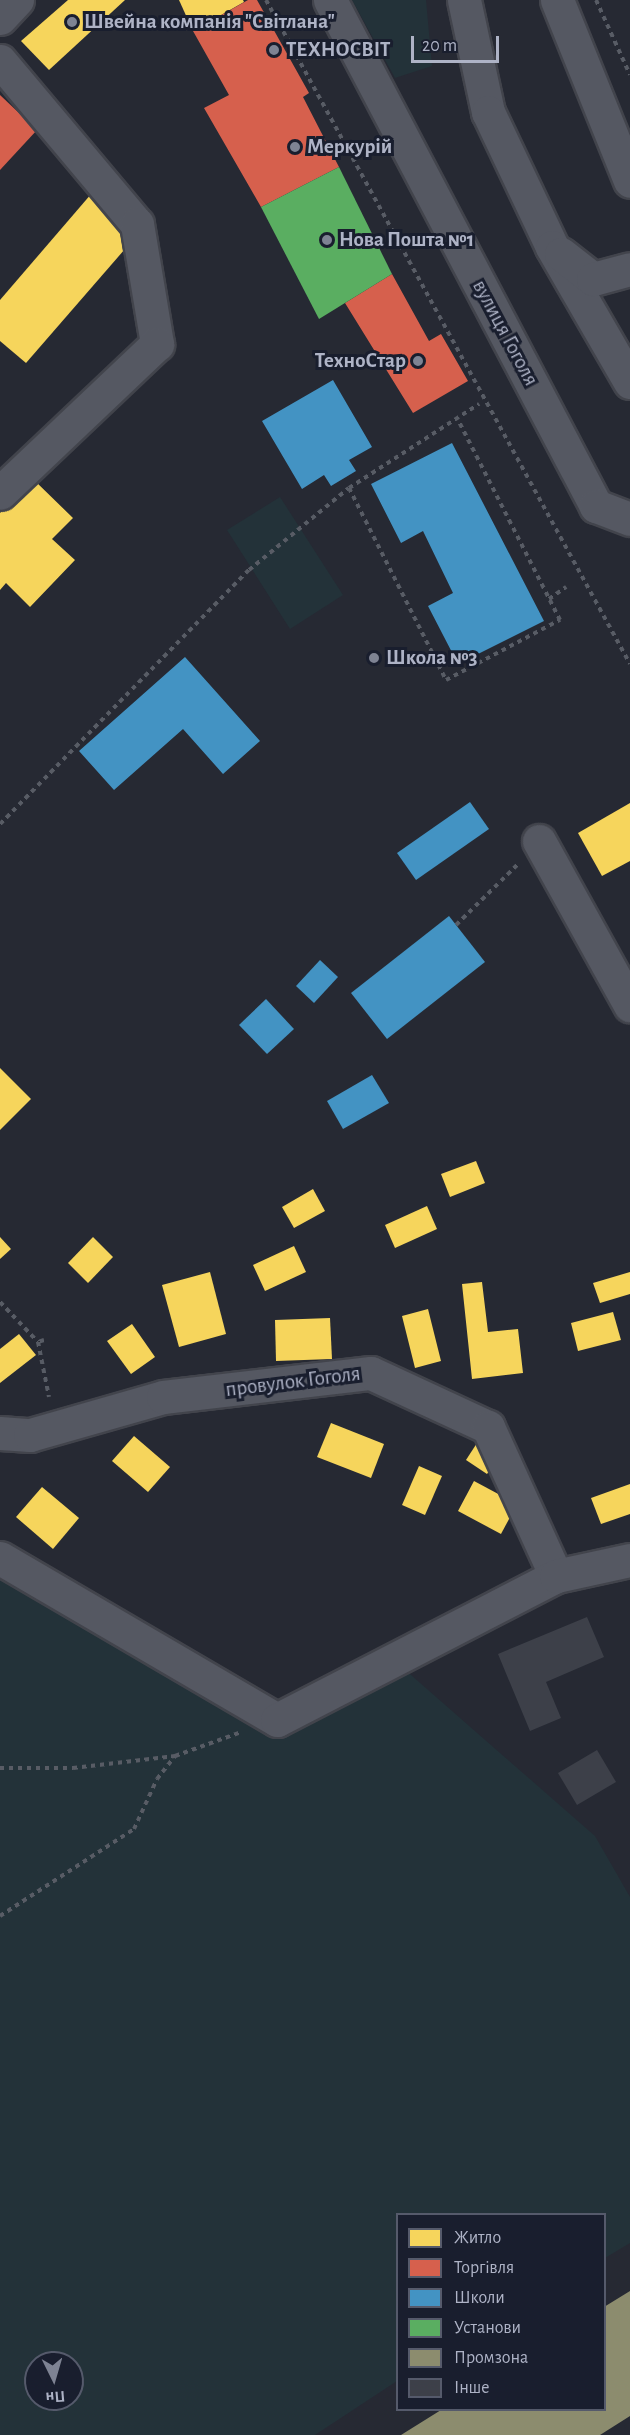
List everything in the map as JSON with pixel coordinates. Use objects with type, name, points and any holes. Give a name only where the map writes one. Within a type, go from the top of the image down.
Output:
[{"type":"street","points":[[0,18],[17,0]]},
{"type":"street","name":"вулиця Гоголя","points":[[330,0],[596,506]]},
{"type":"street","points":[[464,0],[488,112],[552,247],[630,382]]},
{"type":"street","points":[[557,0],[630,181]]},
{"type":"street","points":[[0,61],[137,224],[158,344],[0,493]]},
{"type":"street","points":[[552,247],[593,279],[630,269]]},
{"type":"street","points":[[596,506],[630,512]]},
{"type":"street","points":[[596,506],[630,519]]},
{"type":"street","points":[[543,848],[630,1005]]},
{"type":"street","name":"провулок Гоголя","points":[[0,1433],[30,1435],[163,1397],[371,1373],[488,1427],[556,1576]]},
{"type":"street","points":[[0,1558],[277,1720],[556,1576],[630,1560]]},
{"type":"path","points":[[266,0],[630,664]]},
{"type":"path","points":[[596,0],[630,75]]},
{"type":"path","points":[[0,824],[249,570],[349,488],[479,404]]},
{"type":"path","points":[[349,488],[446,680],[560,620],[457,418]]},
{"type":"path","points":[[549,599],[566,587]]},
{"type":"path","points":[[456,925],[527,856],[543,848]]},
{"type":"path","points":[[0,1302],[38,1342],[50,1408]]},
{"type":"path","points":[[38,1342],[44,1340]]},
{"type":"path","points":[[0,1768],[73,1768],[175,1756],[277,1720]]},
{"type":"path","points":[[0,1917],[134,1829],[157,1779],[175,1756]]},
{"type":"shaded area","points":[[352,0],[426,0],[432,66],[395,78]]},
{"type":"shaded area","points":[[280,497],[343,595],[290,629],[227,530]]},
{"type":"shaded area","points":[[0,1558],[276,1720],[395,1661],[595,1836],[630,1897],[630,2243],[606,2257],[606,2213],[396,2213],[396,2382],[315,2435],[0,2435]]},
{"type":"building: Житло","name":"Швейна компанія \"Світлана\"","points":[[68,0],[125,0],[49,70],[21,41]]},
{"type":"building: Житло","name":"Швейна компанія \"Світлана\"","points":[[179,0],[243,0],[244,2],[193,31]]},
{"type":"building: Житло","points":[[92,193],[138,234],[26,363],[0,341],[0,300]]},
{"type":"building: Житло","points":[[33,479],[73,518],[52,539],[75,560],[30,607],[6,583],[0,590],[0,513]]},
{"type":"building: Житло","points":[[630,803],[630,861],[602,876],[578,833]]},
{"type":"building: Житло","points":[[0,1068],[31,1099],[0,1130]]},
{"type":"building: Житло","points":[[476,1161],[485,1183],[450,1197],[441,1174]]},
{"type":"building: Житло","points":[[313,1189],[325,1211],[294,1228],[282,1207]]},
{"type":"building: Житло","points":[[427,1206],[437,1229],[395,1248],[385,1225]]},
{"type":"building: Житло","points":[[0,1237],[11,1249],[0,1259]]},
{"type":"building: Житло","points":[[93,1237],[113,1257],[88,1283],[68,1263]]},
{"type":"building: Житло","points":[[294,1246],[306,1272],[265,1291],[253,1265]]},
{"type":"building: Житло","points":[[210,1272],[226,1334],[179,1347],[162,1285]]},
{"type":"building: Житло","points":[[630,1272],[630,1294],[600,1303],[593,1283]]},
{"type":"building: Житло","points":[[482,1282],[488,1332],[518,1329],[523,1373],[472,1379],[462,1284]]},
{"type":"building: Житло","points":[[428,1309],[441,1361],[415,1368],[402,1316]]},
{"type":"building: Житло","points":[[613,1312],[621,1340],[578,1351],[571,1323]]},
{"type":"building: Житло","points":[[330,1318],[332,1359],[276,1361],[275,1320]]},
{"type":"building: Житло","points":[[132,1324],[155,1357],[131,1374],[107,1341]]},
{"type":"building: Житло","points":[[19,1334],[36,1355],[0,1383],[0,1349]]},
{"type":"building: Житло","points":[[331,1423],[384,1444],[371,1478],[317,1457]]},
{"type":"building: Житло","points":[[134,1436],[170,1467],[148,1492],[112,1461]]},
{"type":"building: Житло","points":[[477,1443],[499,1457],[487,1474],[466,1460]]},
{"type":"building: Житло","points":[[419,1466],[442,1476],[425,1515],[402,1505]]},
{"type":"building: Житло","points":[[474,1481],[517,1504],[501,1534],[458,1511]]},
{"type":"building: Житло","points":[[630,1484],[630,1514],[601,1524],[591,1498]]},
{"type":"building: Житло","points":[[42,1487],[79,1518],[53,1549],[16,1517]]},
{"type":"building: Торгівля","points":[[248,0],[257,0],[309,93],[303,97],[339,167],[261,207],[204,108],[229,95],[193,31]]},
{"type":"building: Торгівля","points":[[0,95],[37,130],[0,170]]},
{"type":"building: Торгівля","name":"ТехноСтар","points":[[392,274],[429,341],[441,334],[468,381],[413,413],[345,303]]},
{"type":"building: Школи","points":[[333,380],[372,447],[349,460],[356,471],[331,486],[324,475],[302,489],[262,421]]},
{"type":"building: Школи","points":[[452,443],[544,621],[458,664],[428,606],[453,593],[423,531],[401,543],[371,484]]},
{"type":"building: Школи","points":[[185,657],[260,741],[223,774],[183,729],[114,790],[79,751]]},
{"type":"building: Школи","points":[[470,802],[489,829],[416,880],[397,853]]},
{"type":"building: Школи","points":[[449,916],[485,962],[387,1039],[351,993]]},
{"type":"building: Школи","points":[[320,960],[338,977],[314,1003],[296,986]]},
{"type":"building: Школи","points":[[266,999],[294,1029],[267,1054],[239,1025]]},
{"type":"building: Школи","points":[[372,1075],[389,1103],[343,1129],[327,1101]]},
{"type":"building: Установи","name":"Нова Пошта №1","points":[[339,167],[392,274],[319,319],[261,207]]},
{"type":"building: Промзона","points":[[630,2291],[630,2416],[600,2435],[401,2435],[439,2411],[606,2411],[606,2306]]},
{"type":"building: Інше","points":[[587,1617],[604,1657],[546,1682],[561,1718],[530,1731],[498,1654]]},
{"type":"building: Інше","points":[[597,1750],[616,1782],[577,1805],[558,1773]]},
{"type":"place","name":"Швейна компанія \"Світлана\"","points":[[72,22]]},
{"type":"place","name":"ТЕХНОСВІТ","points":[[274,50]]},
{"type":"place","name":"Меркурій","points":[[295,147]]},
{"type":"place","name":"Нова Пошта №1","points":[[327,240]]},
{"type":"place","name":"ТехноСтар","points":[[418,361]]},
{"type":"place","name":"Школа №3","points":[[374,658]]}]
